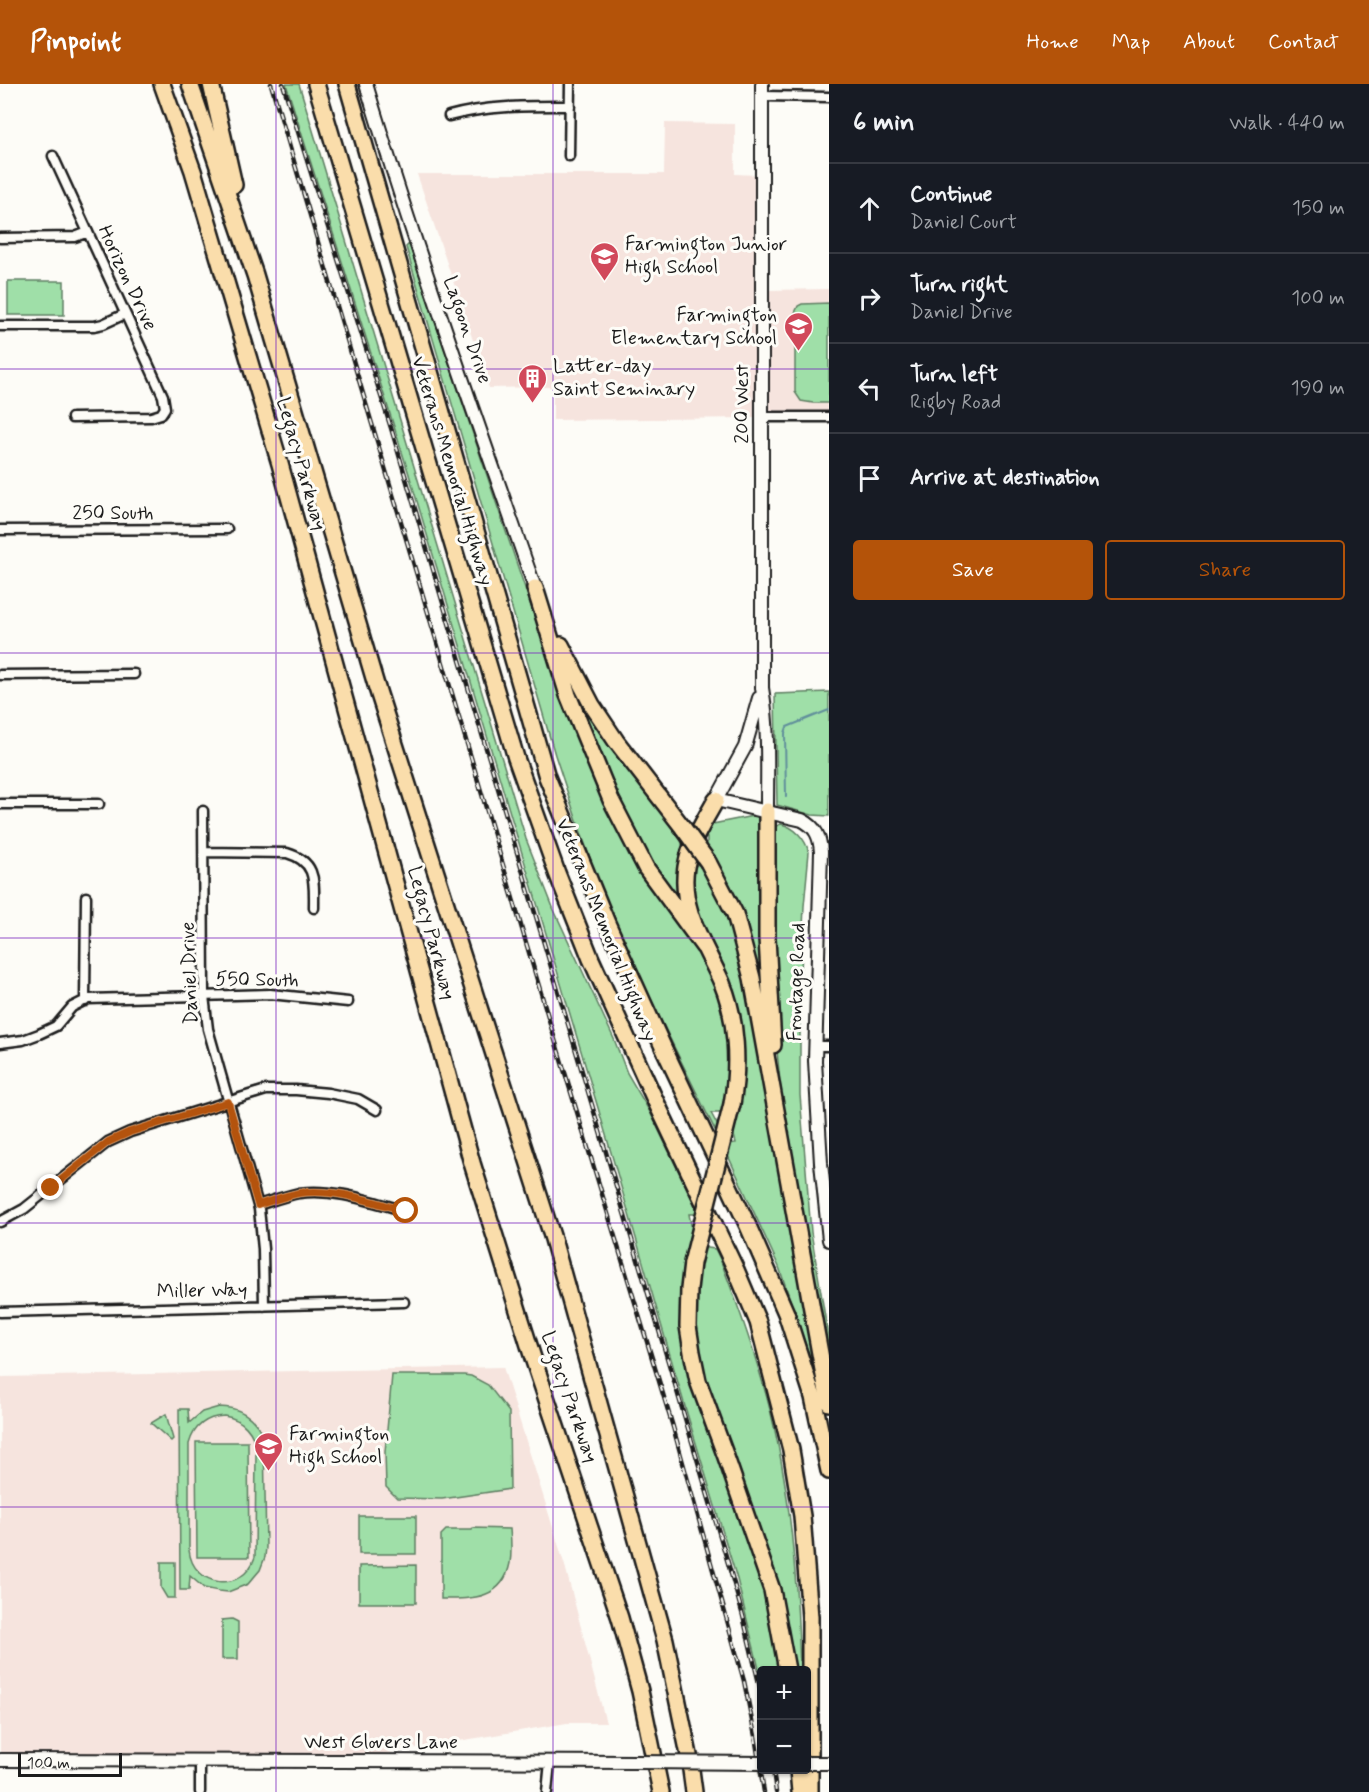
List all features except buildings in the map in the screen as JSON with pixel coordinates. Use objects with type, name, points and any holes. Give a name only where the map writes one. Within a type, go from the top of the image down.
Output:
[{"type":"highway","name":"Legacy Parkway","points":[[162,84],[193,171],[280,464],[472,1163],[532,1355],[620,1618],[640,1691],[661,1792]]},
{"type":"highway","points":[[190,84],[255,275]]},
{"type":"highway","points":[[211,84],[255,275]]},
{"type":"highway","name":"Veterans Memorial Highway","points":[[316,84],[527,790],[591,959],[758,1322],[791,1450],[802,1516],[810,1617],[810,1792]]},
{"type":"highway","name":"Veterans Memorial Highway","points":[[347,84],[547,777],[612,933],[786,1313],[813,1397],[829,1471]]},
{"type":"highway","name":"Legacy Parkway","points":[[255,275],[376,685],[553,1239],[665,1640],[689,1755],[694,1792]]},
{"type":"highway","points":[[535,588],[592,705],[616,741],[708,862],[735,914],[752,978],[829,1403]]},
{"type":"highway","points":[[535,588],[568,694],[611,800],[646,868],[704,947]]},
{"type":"highway","points":[[716,800],[694,841],[686,867],[686,886],[693,922],[723,985],[732,1020],[736,1070],[732,1104],[692,1263],[688,1326],[698,1381],[772,1590],[787,1666]]},
{"type":"highway","points":[[767,812],[767,938],[776,1108]]},
{"type":"highway","points":[[798,1774],[800,1792]]},
{"type":"street","name":"Lagoon Drive","points":[[366,84],[437,305],[535,588]]},
{"type":"street","points":[[569,156],[570,84]]},
{"type":"street","points":[[762,90],[829,97]]},
{"type":"street","name":"200 West","points":[[762,90],[762,688]]},
{"type":"street","points":[[449,116],[469,110],[509,106],[570,106]]},
{"type":"street","name":"Horizon Drive","points":[[53,156],[163,396],[165,408],[161,414],[151,417],[72,418]]},
{"type":"street","points":[[0,238],[75,237],[88,232]]},
{"type":"street","points":[[0,326],[94,326],[126,314]]},
{"type":"street","points":[[762,417],[829,417]]},
{"type":"street","name":"250 South","points":[[0,530],[227,529]]},
{"type":"street","points":[[0,675],[134,674]]},
{"type":"street","points":[[716,800],[745,747],[762,688]]},
{"type":"street","points":[[762,688],[767,766],[767,812]]},
{"type":"street","name":"Frontage Road","points":[[716,800],[799,819],[807,822],[817,833],[820,845],[815,1046],[829,1240]]},
{"type":"street","points":[[0,804],[99,804]]},
{"type":"street","name":"Daniel Drive","points":[[203,811],[204,996],[208,1029],[258,1205],[262,1238],[264,1306]]},
{"type":"street","points":[[204,852],[287,853],[300,857],[307,863],[312,873],[314,908]]},
{"type":"street","points":[[0,1043],[39,1035],[56,1026],[72,1007],[85,1000],[86,897]]},
{"type":"street","name":"550 South","points":[[85,1000],[270,994],[348,1002]]},
{"type":"street","points":[[815,1046],[829,1046]]},
{"type":"street","points":[[0,1222],[24,1209],[108,1142],[130,1132],[266,1090],[328,1093],[358,1099],[378,1110]]},
{"type":"street","points":[[258,1205],[299,1193],[325,1192],[406,1211]]},
{"type":"street","name":"Miller Way","points":[[0,1312],[404,1302]]},
{"type":"street","name":"West Glovers Lane","points":[[0,1760],[757,1763]]},
{"type":"street","points":[[200,1761],[200,1792]]},
{"type":"street","points":[[547,1792],[550,1762]]},
{"type":"street","points":[[811,1763],[829,1763]]},
{"type":"shaded area","name":"Farmington Junior High School","points":[[665,123],[735,124],[735,174],[756,175],[756,418],[553,420],[553,387],[489,388],[417,174],[664,174]]},
{"type":"shaded area","name":"Farmington Elementary School","points":[[829,289],[829,413],[767,413],[767,290]]},
{"type":"shaded area","name":"Farmington High School","points":[[503,1367],[565,1566],[606,1723],[567,1723],[369,1756],[0,1753],[0,1377]]},
{"type":"green space","points":[[286,84],[299,84],[526,839],[554,910],[614,1039],[627,1073],[650,1112],[699,1214],[698,1217],[689,1214],[693,1235],[689,1252],[699,1401],[736,1506],[741,1528],[752,1550],[764,1587],[782,1666],[758,1666],[737,1579],[408,471]]},
{"type":"green space","points":[[409,244],[562,698],[599,792],[707,964],[722,1002],[728,1034],[729,1072],[724,1113],[711,1113],[720,1130],[718,1136],[632,957],[591,862],[555,755],[406,247]]},
{"type":"green space","points":[[8,281],[64,281],[64,315],[8,315]]},
{"type":"green space","points":[[829,303],[829,403],[801,401],[795,392],[795,313],[798,306],[802,304]]},
{"type":"green space","points":[[556,646],[679,830],[682,844],[687,841],[685,913],[646,856],[613,798]]},
{"type":"green space","points":[[829,692],[829,816],[812,815],[777,805],[775,694]]},
{"type":"green space","points":[[757,816],[760,821],[767,1032],[758,992],[707,852],[707,838],[703,838],[708,825]]},
{"type":"green space","points":[[781,824],[799,834],[809,852],[800,993],[800,1095],[811,1232],[829,1341],[829,1375],[785,1132],[775,1031],[770,835],[776,826]]},
{"type":"green space","points":[[702,861],[731,924],[744,969],[819,1384],[779,1267],[725,1149],[729,1144],[736,1143],[731,1124],[742,1060],[696,911],[689,871]]},
{"type":"green space","points":[[700,1247],[715,1249],[751,1345],[767,1398],[782,1465],[791,1533],[800,1666],[792,1666],[705,1394],[693,1329]]},
{"type":"green space","points":[[392,1375],[464,1375],[488,1385],[509,1412],[510,1489],[442,1499],[397,1498],[386,1487],[385,1452]]},
{"type":"green space","points":[[219,1407],[234,1409],[247,1415],[257,1425],[264,1438],[265,1557],[260,1570],[248,1584],[228,1592],[204,1588],[190,1576],[189,1590],[180,1590],[179,1409],[188,1409],[189,1423],[202,1412]],"holes":[[[224,1416],[246,1427],[255,1443],[255,1557],[249,1569],[240,1577],[219,1582],[208,1579],[199,1572],[192,1563],[189,1550],[189,1444],[194,1432],[206,1421]]]},
{"type":"green space","points":[[166,1414],[173,1439],[171,1441],[151,1423]]},
{"type":"green space","points":[[196,1442],[248,1442],[249,1557],[197,1557]]},
{"type":"green space","points":[[359,1516],[416,1516],[416,1554],[359,1554]]},
{"type":"green space","points":[[473,1528],[510,1529],[511,1555],[506,1575],[493,1591],[484,1595],[463,1599],[441,1599],[441,1535],[446,1530],[472,1530]]},
{"type":"green space","points":[[161,1562],[175,1562],[175,1598],[167,1598],[161,1588]]},
{"type":"green space","points":[[416,1565],[416,1603],[359,1603],[359,1566]]},
{"type":"green space","points":[[232,1619],[238,1622],[238,1659],[222,1659],[222,1620]]},
{"type":"waterway","points":[[786,797],[785,733],[787,727],[829,710]]},
{"type":"railway","points":[[271,84],[552,1030],[673,1427],[744,1681],[764,1792]]},
{"type":"railway","points":[[283,84],[391,428],[728,1563],[757,1675]]},
{"type":"railway","points":[[774,1774],[776,1792]]},
{"type":"place","name":"Farmington Junior High School","points":[[604,282]]},
{"type":"place","name":"Farmington Elementary School","points":[[798,352]]},
{"type":"place","name":"Latter-day Saint Seminary","points":[[532,404]]},
{"type":"place","name":"Farmington High School","points":[[268,1472]]},
{"type":"route","points":[[51,1188],[108,1142],[130,1132],[228,1102],[258,1205],[299,1193],[325,1192],[406,1211]]}]
